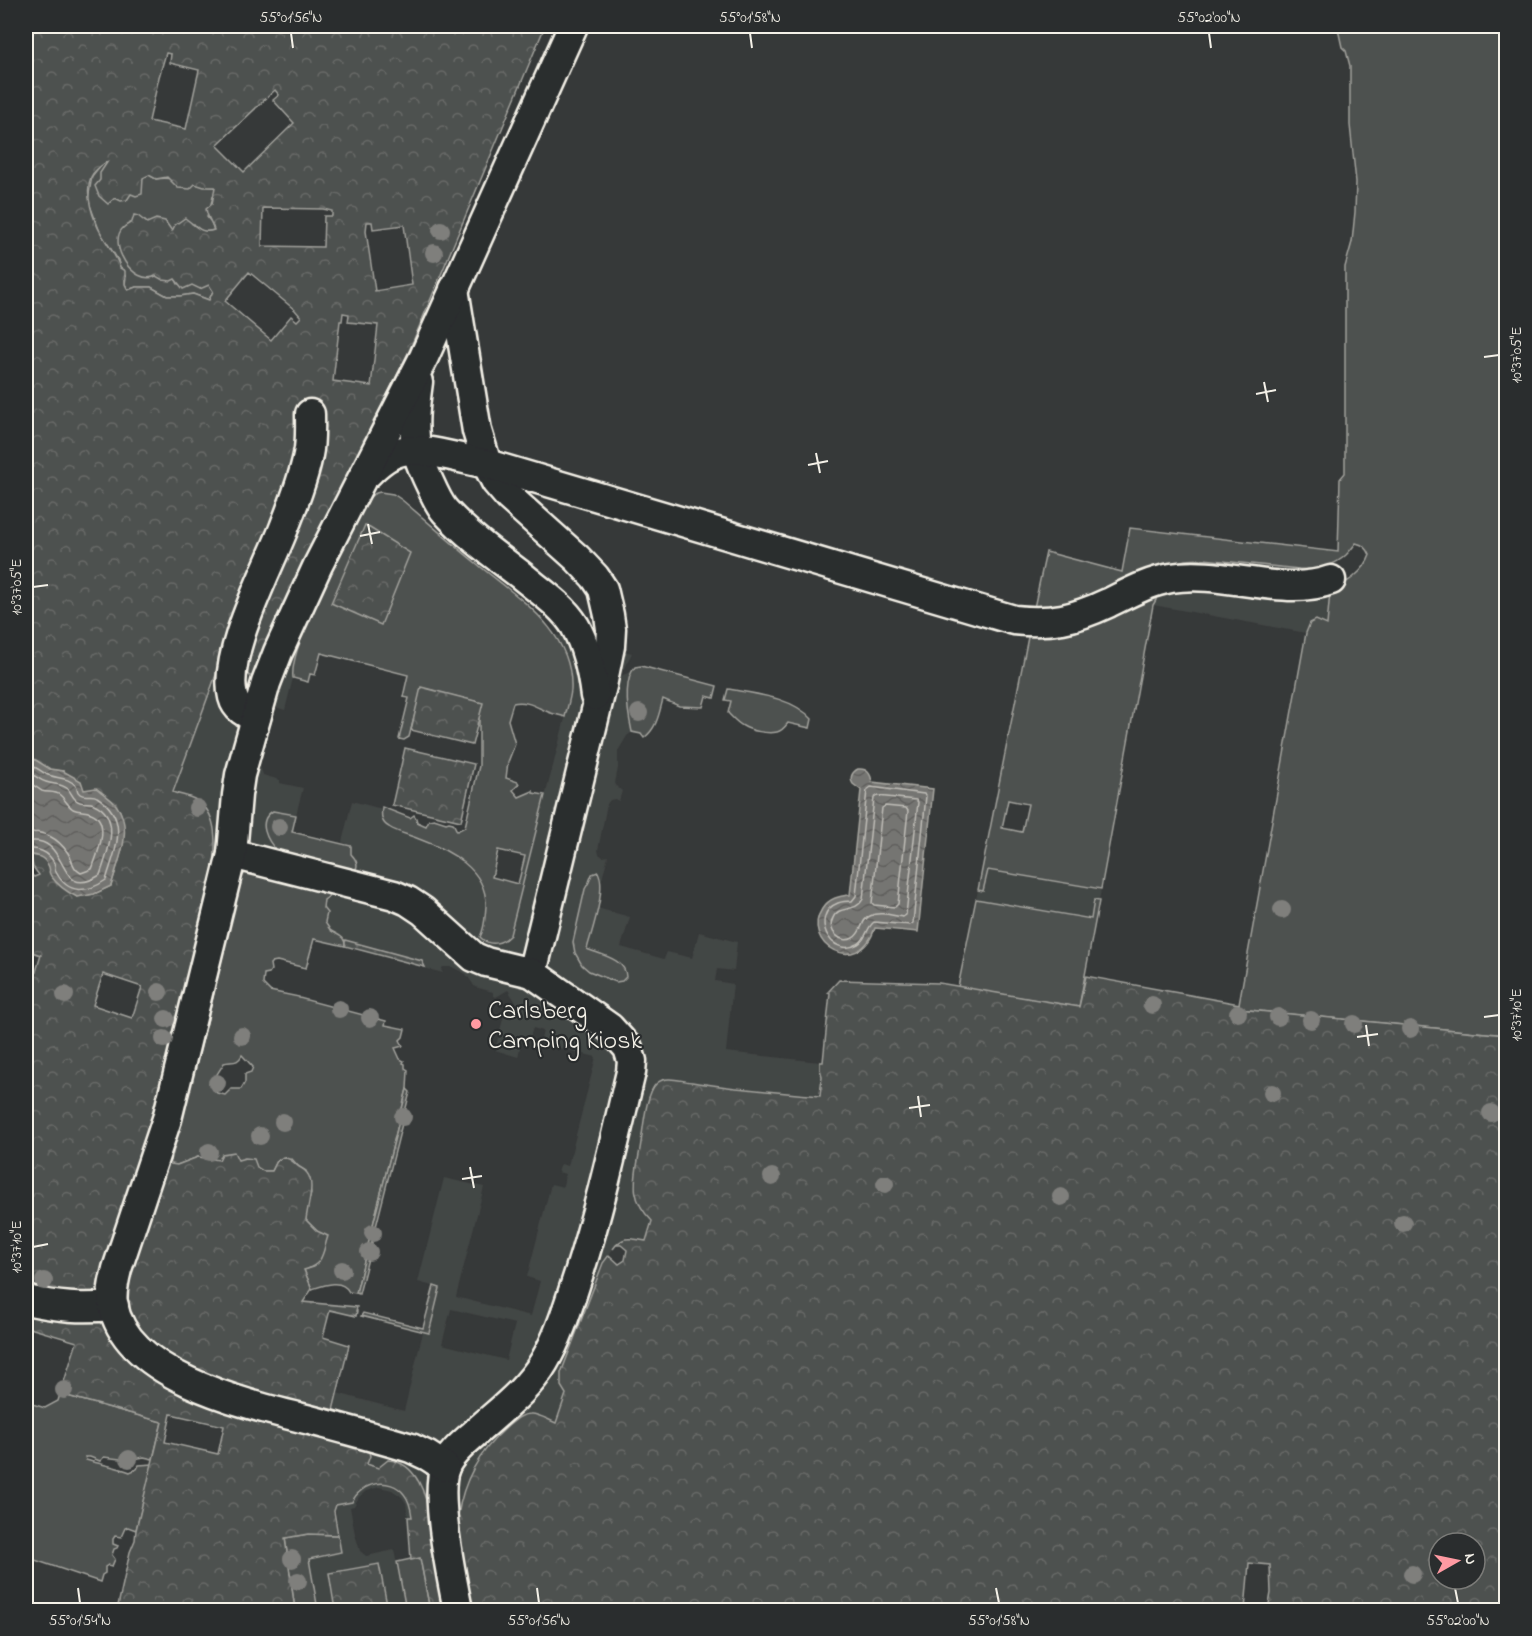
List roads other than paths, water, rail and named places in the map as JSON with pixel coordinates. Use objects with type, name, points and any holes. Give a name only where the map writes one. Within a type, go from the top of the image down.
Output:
[{"type":"lane","points":[[445,1467],[428,1455],[411,1448],[243,1403],[197,1385],[163,1367],[139,1349],[119,1323],[112,1294],[117,1269],[167,1119],[232,854],[238,785],[256,717],[278,652],[318,565],[424,357],[573,26]]},
{"type":"lane","points":[[454,289],[477,431],[487,464],[496,482],[509,497],[595,577],[603,590],[609,615],[610,646],[595,716],[532,973]]},
{"type":"lane","points":[[424,357],[418,378],[414,424],[417,450],[427,477],[444,510],[480,543],[545,594],[574,626],[590,664],[595,716]]},
{"type":"lane","points":[[256,717],[243,711],[233,699],[232,668],[242,630],[302,477],[308,453],[310,414]]},
{"type":"lane","points":[[364,476],[389,456],[402,451],[417,450],[487,464],[1014,620],[1047,622],[1066,619],[1107,604],[1145,584],[1171,578],[1191,576],[1304,587],[1319,585],[1331,580]]},
{"type":"lane","points":[[232,854],[408,901],[423,911],[474,957],[486,963],[532,973],[610,1028],[622,1039],[630,1054],[631,1072],[598,1211],[569,1305],[553,1343],[528,1385],[464,1443],[452,1455],[445,1467],[442,1489],[443,1519],[458,1611]]},
{"type":"lane","points":[[26,1300],[80,1308],[114,1306]]},
{"type":"water","points":[[34,759],[50,769],[63,771],[81,781],[84,790],[96,788],[118,807],[123,820],[124,839],[111,886],[94,894],[77,897],[57,883],[42,858],[26,856],[26,760]]},
{"type":"water","points":[[858,769],[868,772],[872,782],[933,789],[918,932],[875,928],[867,943],[856,951],[845,953],[834,950],[825,943],[819,933],[817,922],[822,909],[828,902],[850,895],[861,790],[853,784],[851,777]]},
{"type":"place","name":"Carlsberg Camping Kiosk","points":[[476,1024]]}]
